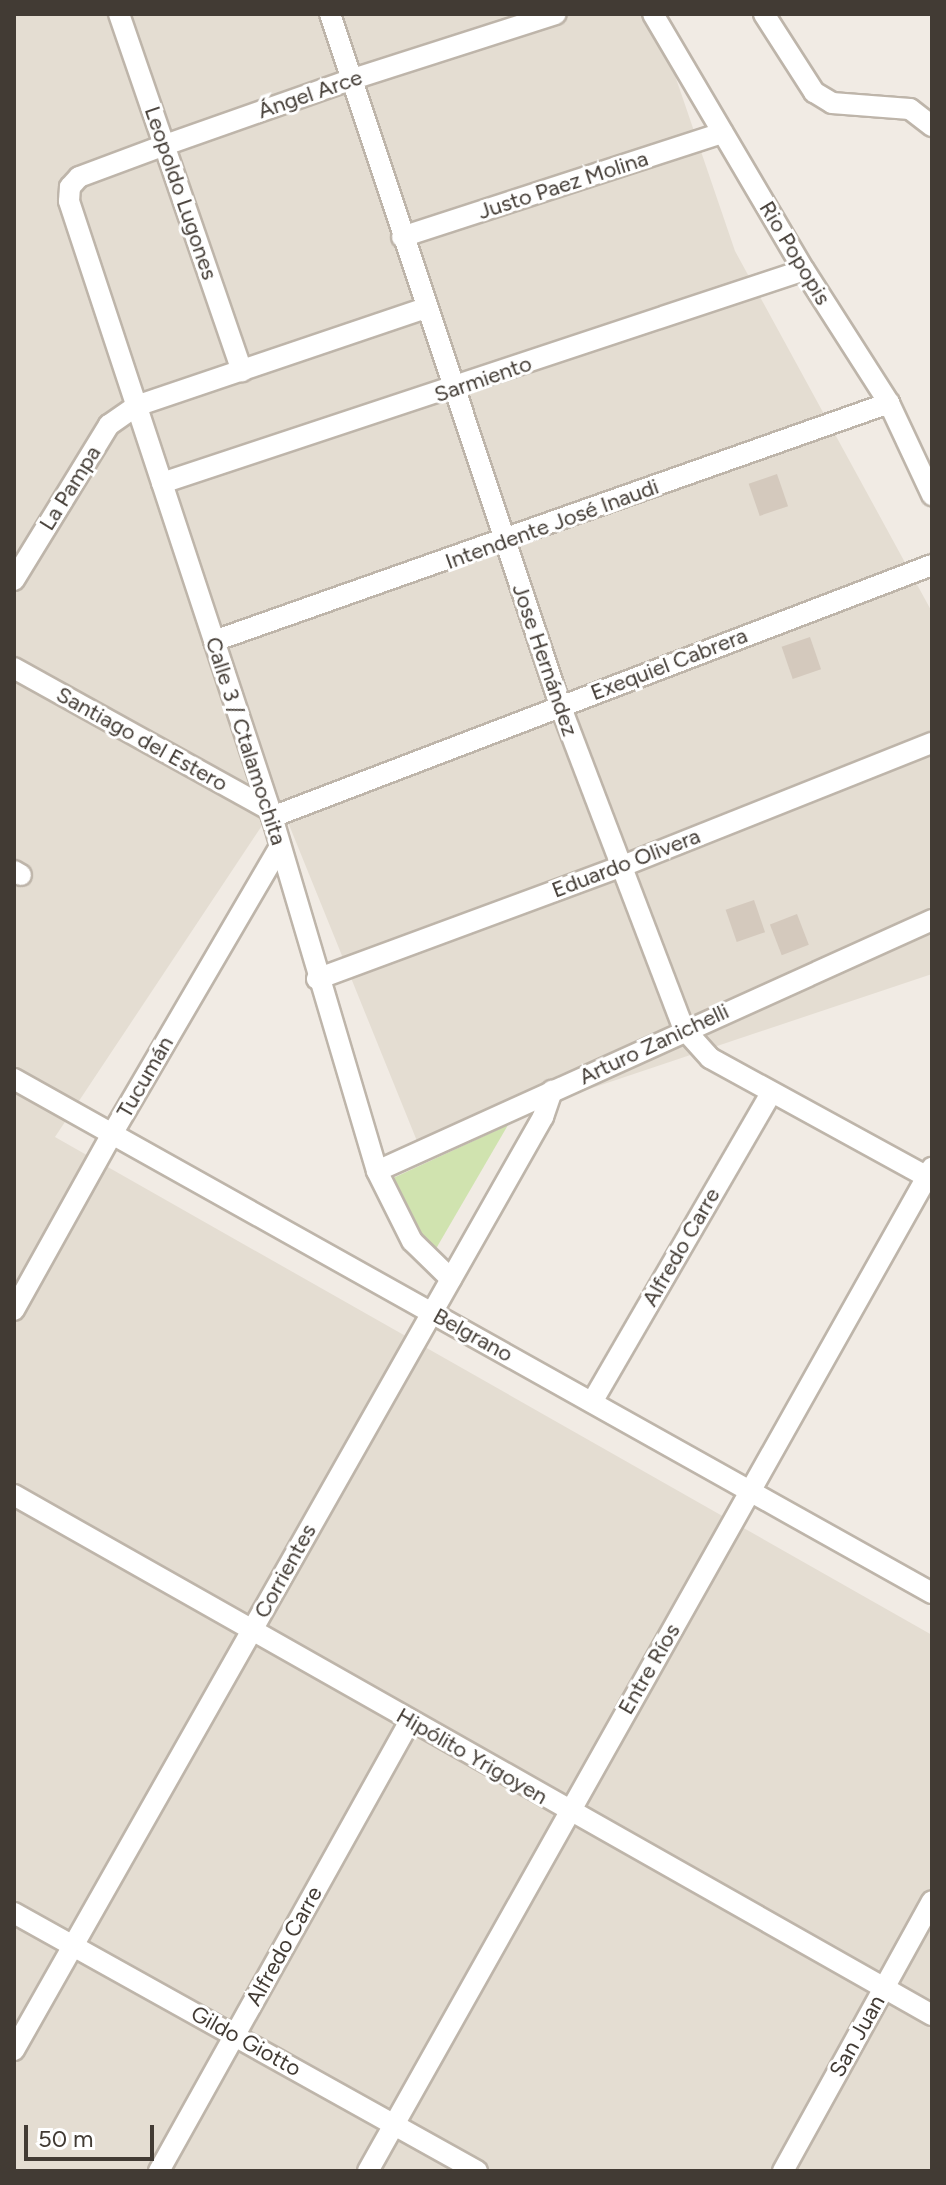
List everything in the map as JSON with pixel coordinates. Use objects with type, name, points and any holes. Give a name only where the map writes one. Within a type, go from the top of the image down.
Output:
[{"type":"street","name":"Leopoldo Lugones","points":[[119,14],[242,371]]},
{"type":"street","name":"Jose Hernández","points":[[330,14],[560,705],[684,1029],[710,1058],[771,1093],[930,1173]]},
{"type":"street","name":"Ángel Arce","points":[[70,187],[79,177],[165,145],[350,80],[556,14]]},
{"type":"street","name":"Rio Popopis","points":[[653,14],[804,270],[889,403],[932,495]]},
{"type":"street","points":[[764,14],[814,92],[832,103],[910,109],[932,126]]},
{"type":"street","name":"Justo Paez Molina","points":[[402,237],[723,133]]},
{"type":"street","name":"Calle 3 / Ctalamochita","points":[[70,187],[69,201],[271,814],[317,979],[377,1171],[412,1241],[451,1279]]},
{"type":"street","name":"Sarmiento","points":[[162,483],[453,389],[804,270]]},
{"type":"street","points":[[136,406],[426,308]]},
{"type":"street","name":"Intendente José Inaudi","points":[[214,641],[505,541],[889,403]]},
{"type":"street","name":"La Pampa","points":[[14,580],[109,425],[136,406]]},
{"type":"street","name":"Exequiel Cabrera","points":[[271,814],[932,565]]},
{"type":"street","name":"Santiago del Estero","points":[[14,668],[271,814]]},
{"type":"street","name":"Eduardo Olivera","points":[[317,979],[620,867],[932,743]]},
{"type":"street","name":"Tucumán","points":[[14,1310],[112,1134],[280,847]]},
{"type":"street","name":"Arturo Zanichelli","points":[[377,1171],[684,1029],[932,920]]},
{"type":"street","name":"Belgrano","points":[[14,1079],[932,1593]]},
{"type":"street","name":"Corrientes","points":[[14,2050],[543,1117],[552,1091]]},
{"type":"street","name":"Alfredo Carre","points":[[592,1402],[771,1093]]},
{"type":"street","name":"Entre Ríos","points":[[368,2171],[930,1173]]},
{"type":"street","name":"Hipólito Yrigoyen","points":[[14,1495],[932,2015]]},
{"type":"street","name":"Alfredo Carre","points":[[159,2171],[410,1721]]},
{"type":"street","name":"San Juan","points":[[783,2171],[932,1901]]},
{"type":"street","name":"Gildo Giotto","points":[[14,1913],[477,2171]]},
{"type":"shaded area","points":[[14,14],[654,14],[735,251],[932,612],[932,974],[419,1146],[279,800],[55,1137],[932,1635],[932,2171],[14,2171]]},
{"type":"green space","points":[[508,1125],[430,1259],[391,1179]]},
{"type":"building","points":[[777,474],[788,506],[760,516],[749,484]]},
{"type":"building","points":[[810,637],[821,669],[793,679],[782,647]]},
{"type":"building","points":[[754,900],[765,932],[737,942],[726,910]]},
{"type":"building","points":[[797,914],[809,945],[782,955],[770,924]]}]
